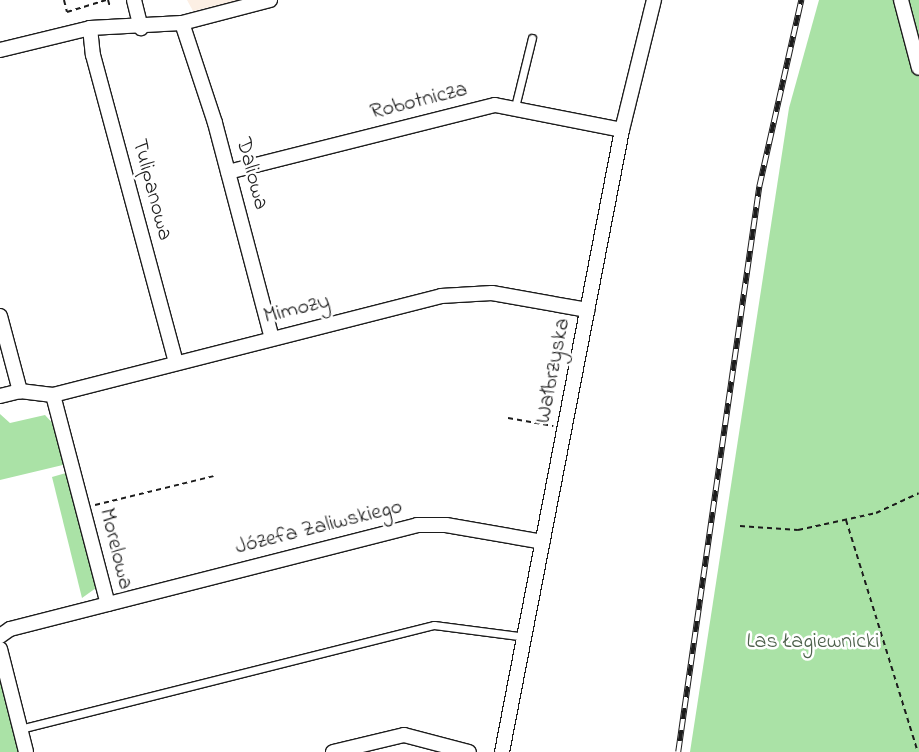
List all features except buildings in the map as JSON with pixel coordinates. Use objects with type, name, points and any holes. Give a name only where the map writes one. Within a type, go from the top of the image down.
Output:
[{"type":"street","points":[[134,0],[141,28]]},
{"type":"street","points":[[0,50],[90,28],[141,28],[182,23],[270,0]]},
{"type":"street","name":"Wałbrzyska","points":[[502,752],[526,637],[622,130],[654,0]]},
{"type":"street","points":[[901,0],[919,68]]},
{"type":"street","name":"Daliowa","points":[[182,23],[228,172],[272,338]]},
{"type":"street","name":"Tulipanowa","points":[[90,28],[93,54],[176,363]]},
{"type":"street","name":"Robotnicza","points":[[228,172],[492,105],[622,130]]},
{"type":"street","name":"Mimozy","points":[[20,391],[54,395],[272,338],[468,293],[587,310]]},
{"type":"street","points":[[0,316],[20,391],[0,396]]},
{"type":"street","name":"Morelowa","points":[[0,636],[10,629],[108,604],[54,395]]},
{"type":"street","name":"Józefa Zaliwskiego","points":[[108,604],[422,525],[543,542]]},
{"type":"street","points":[[0,648],[26,752]]},
{"type":"street","points":[[333,752],[404,735],[469,752]]},
{"type":"lane","points":[[515,108],[532,38]]},
{"type":"lane","points":[[20,729],[434,625],[526,637]]},
{"type":"path","points":[[64,0],[67,12],[107,0],[110,7]]},
{"type":"path","points":[[508,418],[565,429]]},
{"type":"path","points":[[83,508],[214,476]]},
{"type":"path","points":[[740,526],[798,530],[876,513],[919,494]]},
{"type":"path","points":[[846,520],[918,752]]},
{"type":"shaded area","points":[[187,0],[240,0],[193,11]]},
{"type":"green space","name":"Las Łagiewnicki","points":[[819,0],[919,0],[919,752],[690,752],[789,108]]},
{"type":"green space","points":[[0,414],[10,423],[45,415],[56,427],[67,464],[0,480]]},
{"type":"green space","points":[[66,473],[96,588],[82,598],[52,477]]},
{"type":"green space","points":[[0,676],[19,752],[0,752]]},
{"type":"railway","points":[[678,752],[759,187],[801,0]]}]
